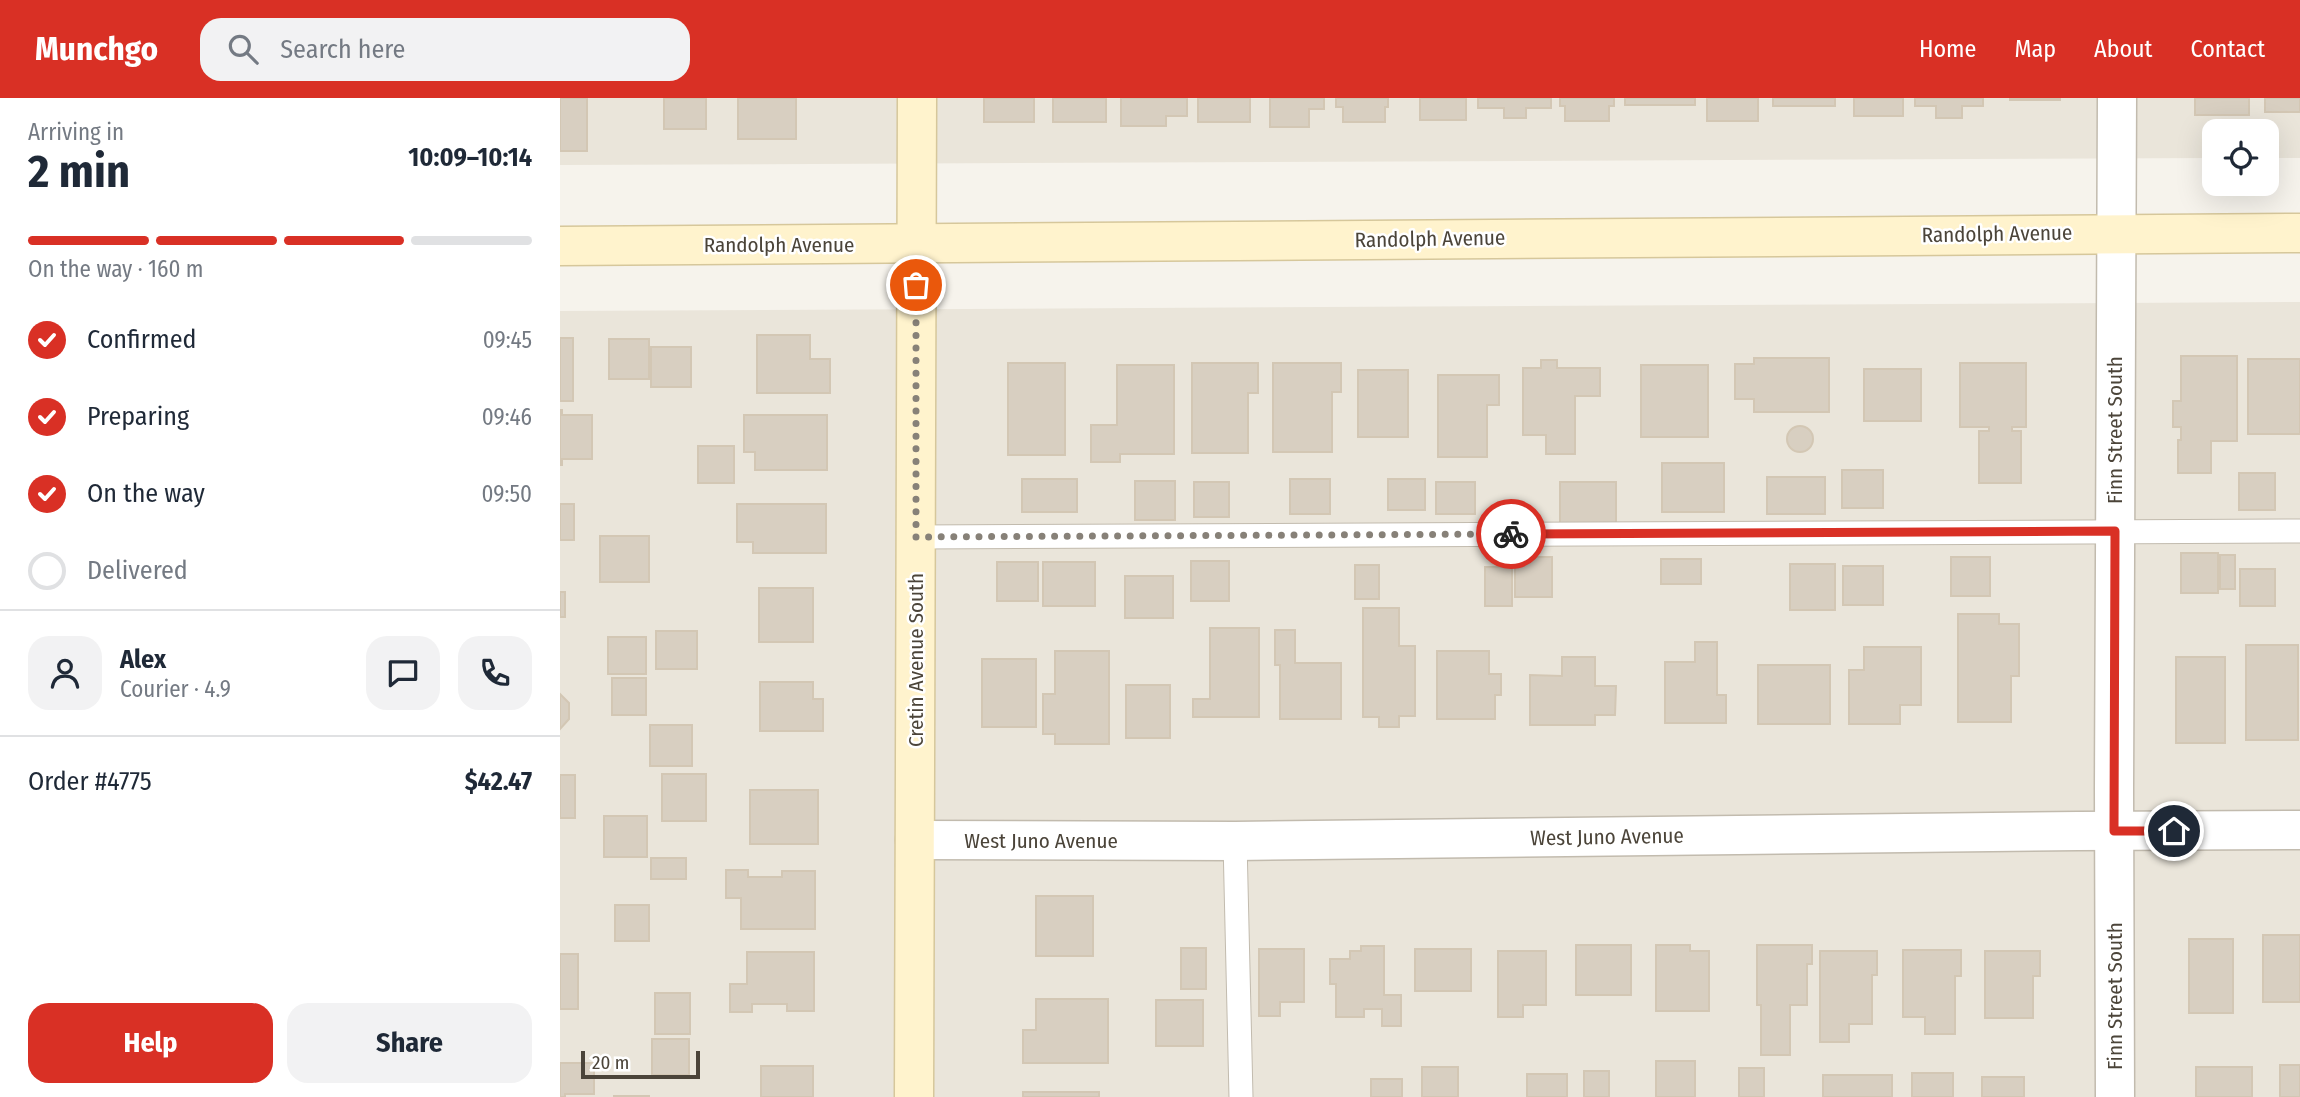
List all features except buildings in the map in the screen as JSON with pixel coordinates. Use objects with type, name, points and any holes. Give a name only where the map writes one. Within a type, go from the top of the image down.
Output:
[{"type":"main road","name":"Cretin Avenue South","points":[[914,1097],[917,98]]},
{"type":"main road","name":"Randolph Avenue","points":[[560,246],[2300,233]]},
{"type":"street","name":"Finn Street South","points":[[2115,1097],[2117,98]]},
{"type":"street","name":"West Juno Avenue","points":[[915,840],[1235,841],[2300,830]]},
{"type":"lane","points":[[916,537],[2300,531]]},
{"type":"lane","points":[[1235,841],[1241,1097]]},
{"type":"shaded area","points":[[560,98],[2300,98],[2300,158],[2279,158],[2279,119],[2202,119],[2202,158],[560,165]]},
{"type":"shaded area","points":[[2300,302],[2300,1097],[560,1097],[560,311]]},
{"type":"way so far","points":[[916,285],[916,537],[1511,534]]},
{"type":"route","points":[[1511,534],[2115,531],[2114,831],[2174,831]]}]
